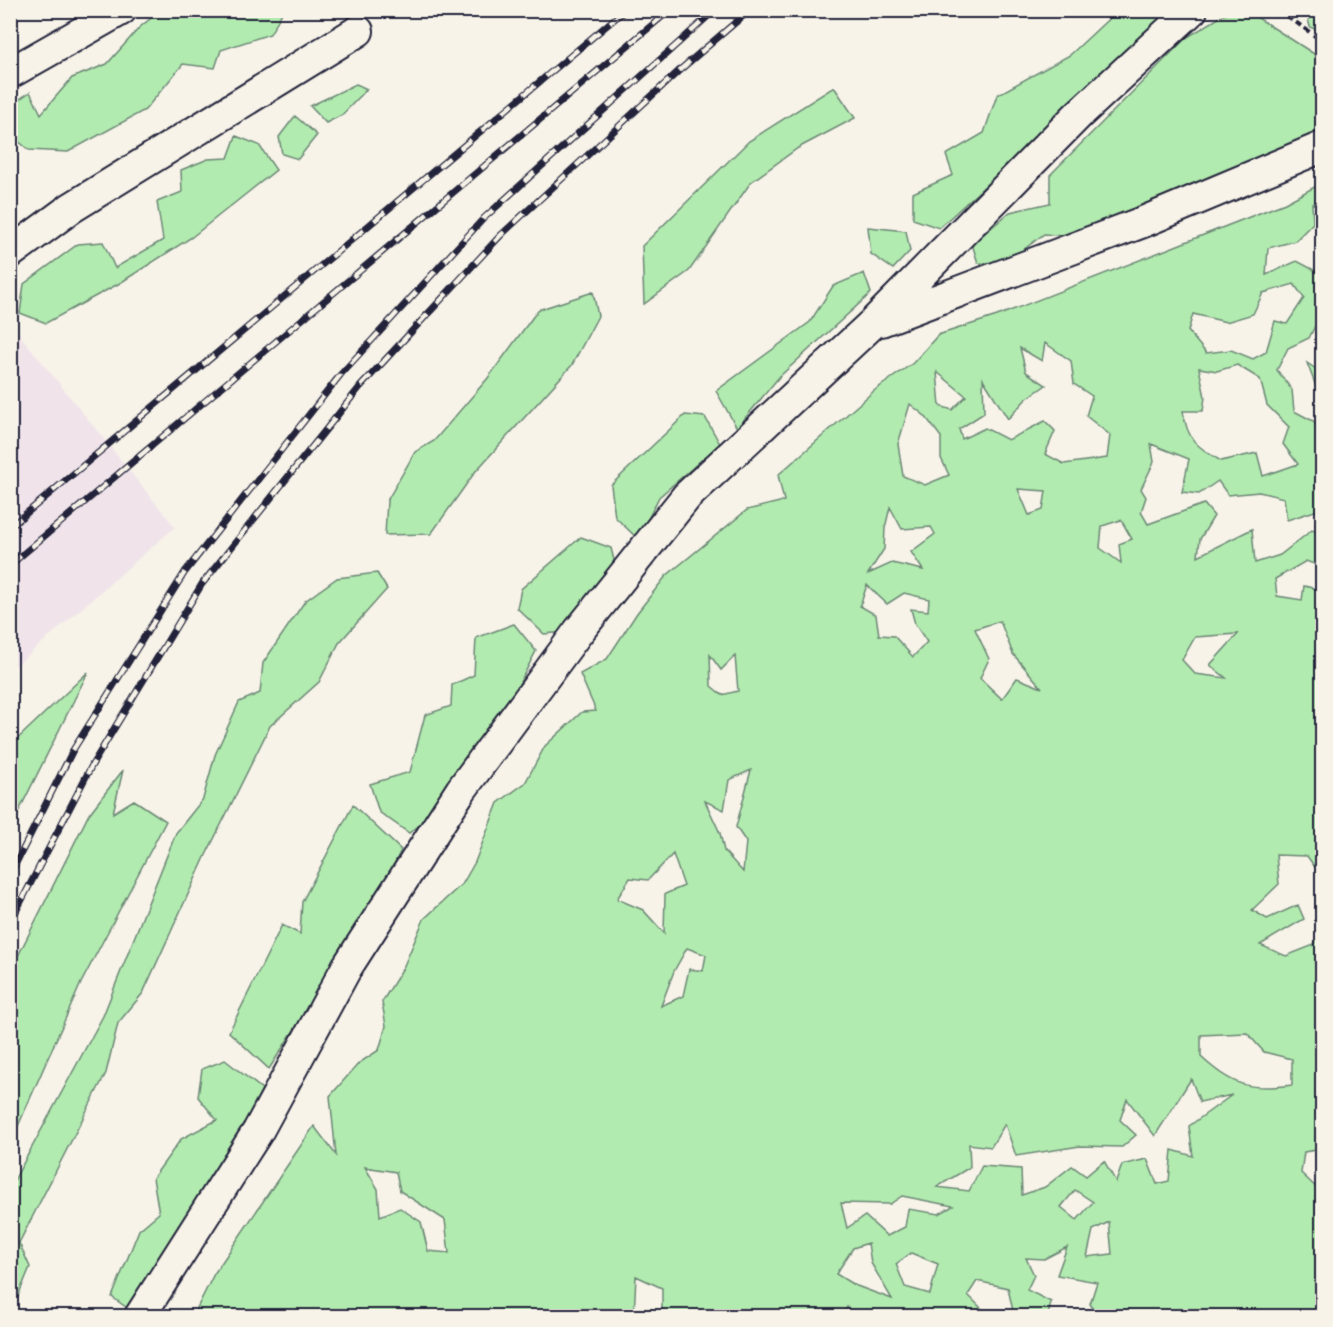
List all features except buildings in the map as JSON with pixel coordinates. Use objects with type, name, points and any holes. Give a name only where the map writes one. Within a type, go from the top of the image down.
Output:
[{"type":"lane","points":[[10,73],[121,10]]},
{"type":"lane","points":[[140,1317],[258,1131],[347,967],[461,790],[578,632],[687,496],[872,324],[1077,115],[1192,10]]},
{"type":"lane","points":[[10,253],[71,208],[358,31]]},
{"type":"lane","points":[[872,324],[1143,222],[1323,147]]},
{"type":"path","points":[[1279,10],[1323,41]]},
{"type":"shaded area","points":[[11,324],[175,527],[10,670]]},
{"type":"green space","points":[[160,11],[283,11],[270,34],[221,50],[215,68],[183,64],[145,110],[68,152],[29,150],[11,135],[11,105],[30,92],[41,114],[72,78],[107,64],[140,27]]},
{"type":"green space","points":[[1117,11],[1176,11],[939,228],[913,219],[913,193],[953,175],[946,155],[984,133],[997,95],[1070,55]]},
{"type":"green space","points":[[1230,11],[1247,11],[1322,59],[1322,134],[1068,236],[1044,234],[1005,264],[978,263],[972,244],[1010,212],[1050,203],[1050,175],[1186,38]]},
{"type":"green space","points":[[1306,11],[1322,11],[1322,32],[1310,27]]},
{"type":"green space","points":[[356,84],[367,89],[342,115],[326,123],[310,106]]},
{"type":"green space","points":[[834,87],[855,118],[798,148],[751,182],[689,271],[644,304],[642,246],[749,141]]},
{"type":"green space","points":[[295,116],[317,135],[298,159],[282,154],[279,137]]},
{"type":"green space","points":[[236,136],[259,145],[276,170],[192,237],[120,283],[46,323],[20,313],[24,284],[78,244],[103,242],[115,268],[163,240],[157,202],[182,192],[181,170],[208,159],[228,158]]},
{"type":"green space","points":[[1322,183],[1322,206],[1312,203],[1313,223],[1295,241],[1268,248],[1266,275],[1297,261],[1316,271],[1322,282],[1322,312],[1309,338],[1288,348],[1277,370],[1292,390],[1294,411],[1315,422],[1320,460],[1322,460],[1322,512],[1318,510],[1287,520],[1284,498],[1259,492],[1228,495],[1218,481],[1199,494],[1182,492],[1189,459],[1151,444],[1154,462],[1141,489],[1146,497],[1141,512],[1148,524],[1204,504],[1214,516],[1200,539],[1198,556],[1252,529],[1255,563],[1280,555],[1312,530],[1322,533],[1322,567],[1306,561],[1275,579],[1277,596],[1302,600],[1304,586],[1322,590],[1322,877],[1307,856],[1276,855],[1279,884],[1252,910],[1267,919],[1298,905],[1304,919],[1260,945],[1286,956],[1314,945],[1322,929],[1322,1149],[1304,1152],[1301,1173],[1322,1193],[1322,1316],[1098,1316],[1090,1304],[1097,1282],[1057,1275],[1067,1247],[1044,1259],[1026,1258],[1034,1275],[1027,1290],[1051,1302],[1048,1316],[1014,1316],[1008,1288],[977,1281],[968,1295],[989,1316],[852,1316],[847,1307],[842,1316],[662,1316],[662,1288],[636,1276],[634,1316],[361,1316],[359,1311],[358,1316],[193,1316],[214,1274],[314,1126],[336,1155],[330,1096],[359,1063],[379,1050],[386,1026],[382,1002],[403,968],[424,919],[463,883],[475,862],[498,803],[525,783],[545,746],[582,712],[596,711],[580,674],[607,659],[637,613],[666,576],[747,510],[784,501],[778,475],[875,390],[913,363],[938,335],[997,316],[1285,203]],"holes":[[[1294,284],[1304,298],[1287,324],[1275,321],[1266,352],[1253,359],[1231,350],[1206,353],[1188,331],[1193,314],[1226,322],[1253,314],[1263,293]],[[1045,343],[1071,361],[1074,384],[1092,396],[1086,416],[1110,435],[1107,458],[1064,464],[1045,454],[1055,431],[1045,421],[1008,440],[985,428],[962,439],[959,429],[984,413],[983,379],[1008,419],[1026,399],[1046,385],[1026,372],[1020,348],[1042,361]],[[1237,365],[1260,379],[1267,405],[1289,427],[1283,444],[1298,464],[1263,476],[1257,453],[1221,461],[1199,447],[1190,436],[1183,411],[1203,411],[1205,397],[1199,368],[1217,371]],[[937,372],[966,396],[952,410],[940,406]],[[910,404],[925,416],[941,437],[941,458],[949,475],[925,485],[903,476],[898,444]],[[1018,489],[1046,491],[1043,510],[1029,515]],[[890,507],[902,529],[931,527],[935,534],[911,552],[923,570],[892,563],[868,574],[884,549],[885,528]],[[1121,520],[1132,539],[1119,544],[1121,563],[1100,548],[1102,526]],[[867,585],[887,604],[904,593],[929,599],[928,611],[911,609],[915,624],[927,642],[913,657],[894,636],[879,635],[876,615],[860,606]],[[1000,621],[1013,654],[1042,688],[1017,678],[1002,699],[980,678],[989,659],[975,629]],[[1238,634],[1210,665],[1226,678],[1195,674],[1182,660],[1195,637]],[[710,655],[721,670],[735,656],[738,691],[722,695],[711,686]],[[751,770],[736,827],[746,842],[743,872],[724,851],[720,833],[705,801],[724,810],[729,780]],[[673,854],[684,886],[665,894],[664,933],[643,910],[617,899],[630,878],[648,880]],[[687,948],[706,955],[703,971],[689,969],[683,996],[661,1006],[674,971]],[[1247,1033],[1264,1052],[1292,1059],[1292,1085],[1253,1086],[1242,1084],[1222,1074],[1201,1057],[1201,1035]],[[1191,1079],[1200,1102],[1232,1095],[1189,1126],[1193,1156],[1172,1150],[1169,1181],[1157,1184],[1147,1159],[1122,1165],[1116,1182],[1104,1161],[1086,1176],[1072,1166],[1045,1187],[1022,1195],[1021,1169],[982,1166],[969,1191],[937,1187],[970,1167],[969,1144],[991,1147],[1005,1124],[1016,1156],[1080,1146],[1122,1147],[1136,1135],[1120,1120],[1127,1099],[1155,1136]],[[365,1167],[396,1172],[400,1191],[445,1220],[449,1253],[428,1251],[421,1222],[400,1208],[380,1216],[378,1189]],[[1075,1190],[1093,1202],[1077,1220],[1061,1207]],[[902,1196],[953,1206],[939,1214],[908,1209],[905,1227],[887,1236],[865,1216],[847,1228],[841,1203],[890,1204]],[[1109,1222],[1112,1254],[1087,1257],[1093,1230]],[[868,1243],[871,1263],[892,1299],[854,1285],[836,1274],[853,1248]],[[911,1253],[938,1264],[930,1294],[905,1287],[896,1264]]]},
{"type":"green space","points":[[868,227],[906,231],[910,251],[893,269],[871,254]]},
{"type":"green space","points":[[864,273],[871,293],[779,377],[737,428],[716,391],[810,322],[833,286]]},
{"type":"green space","points":[[593,292],[598,316],[572,365],[475,472],[431,534],[385,535],[387,501],[415,452],[434,441],[488,378],[538,310]]},
{"type":"green space","points":[[1307,363],[1322,373],[1322,402]]},
{"type":"green space","points":[[685,415],[705,417],[720,444],[659,497],[638,539],[615,517],[611,485]]},
{"type":"green space","points":[[581,537],[611,548],[616,568],[565,632],[544,634],[517,608],[521,589]]},
{"type":"green space","points":[[377,573],[387,589],[339,643],[319,682],[270,726],[206,855],[143,993],[118,1023],[106,1073],[19,1243],[30,1267],[11,1313],[11,1186],[103,1016],[176,833],[203,799],[215,755],[239,702],[260,693],[263,663],[305,601],[337,578]]},
{"type":"green space","points":[[514,624],[536,651],[505,711],[441,809],[409,833],[379,812],[370,784],[410,772],[425,715],[451,706],[452,685],[474,675],[476,638]]},
{"type":"green space","points":[[88,672],[11,827],[11,745]]},
{"type":"green space","points":[[123,770],[113,813],[134,800],[166,821],[81,983],[11,1142],[11,970],[89,814]]},
{"type":"green space","points":[[353,805],[401,850],[377,900],[269,1069],[229,1032],[282,925],[300,934],[302,902]]},
{"type":"green space","points":[[225,1060],[262,1089],[183,1237],[130,1310],[112,1297],[139,1230],[159,1213],[153,1178],[181,1139],[217,1120],[198,1097],[202,1069]]},
{"type":"railway","points":[[10,527],[625,10]]},
{"type":"railway","points":[[10,565],[670,10]]},
{"type":"railway","points":[[10,875],[73,750],[185,572],[341,374],[484,218],[715,10]]},
{"type":"railway","points":[[10,923],[92,765],[202,584],[360,387],[501,235],[681,69],[750,10]]}]
